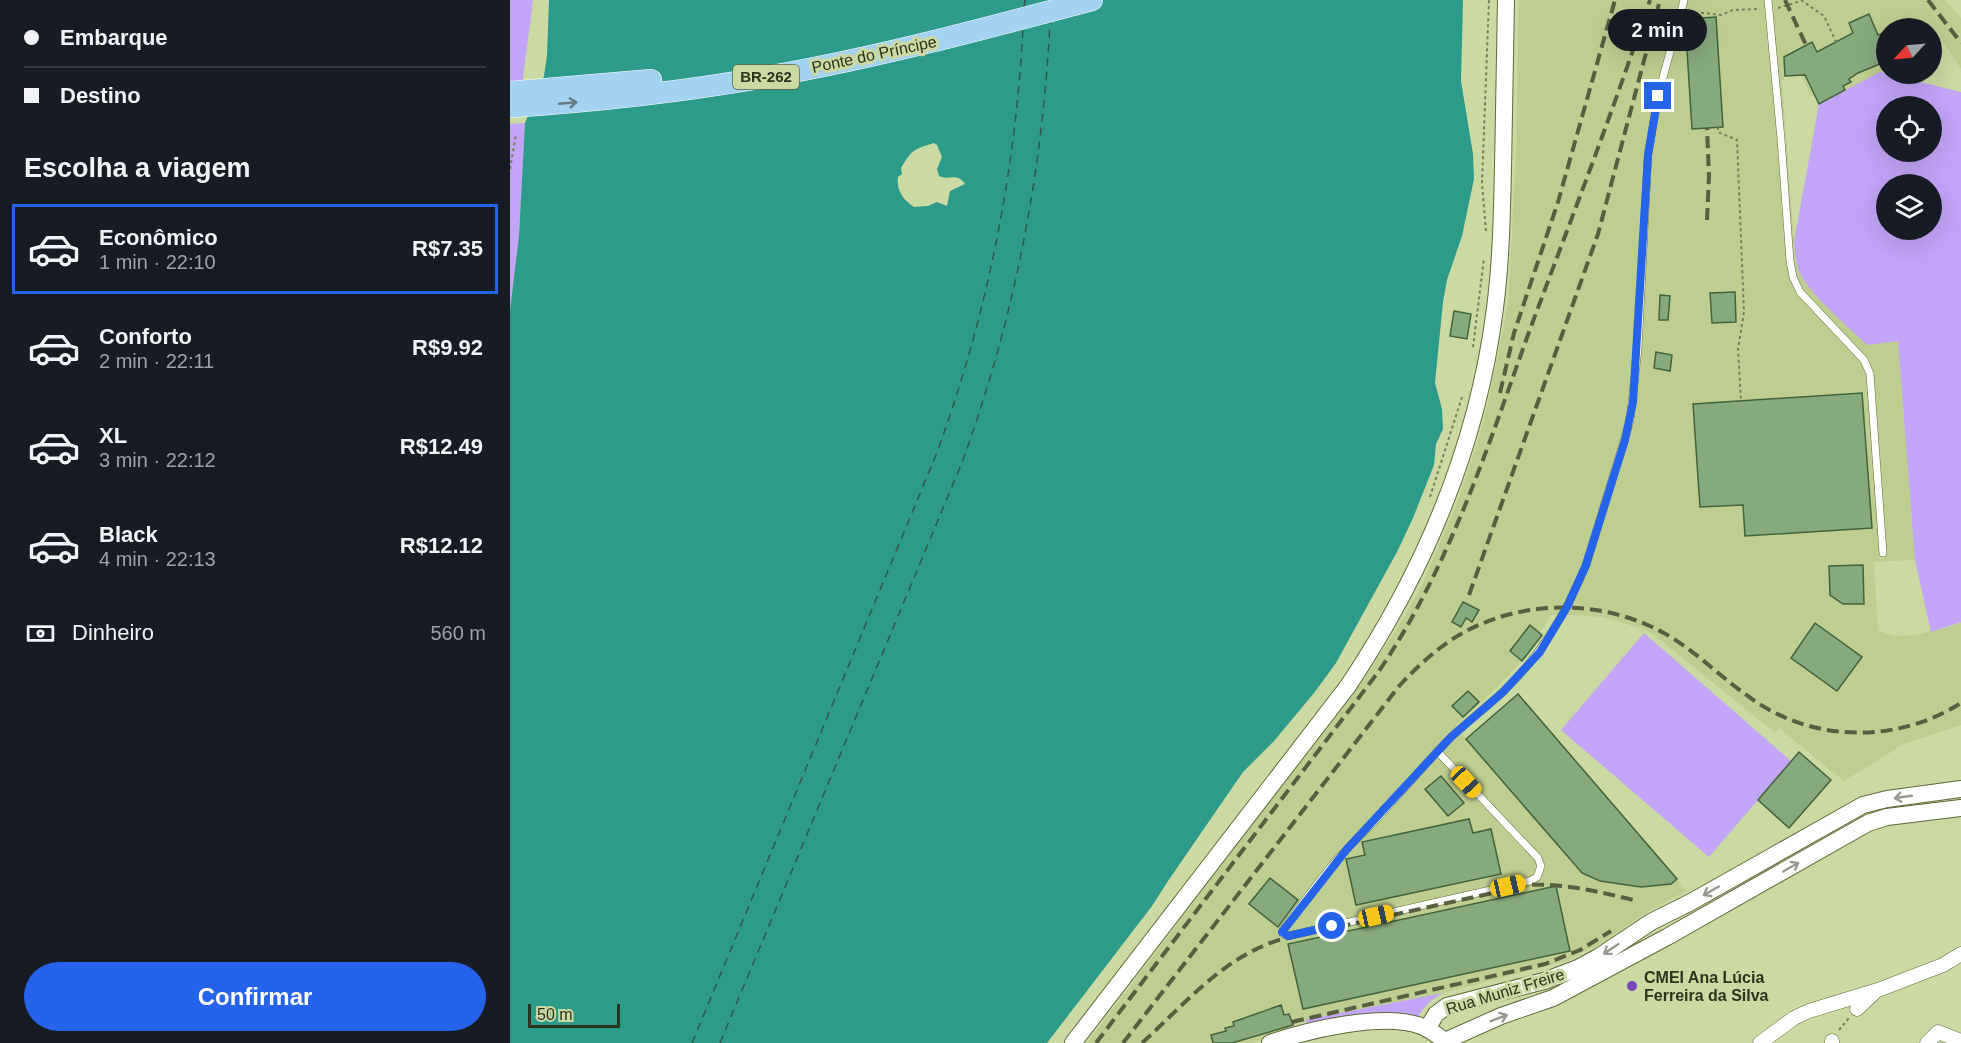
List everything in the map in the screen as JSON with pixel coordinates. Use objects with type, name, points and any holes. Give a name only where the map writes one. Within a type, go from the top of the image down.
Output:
[{"type":"main road","name":"Ponte do Príncipe","points":[[510,92],[659,79],[775,62],[916,32],[1039,0]]},
{"type":"main road","name":"Ponte do Príncipe","points":[[510,107],[611,99],[777,75],[920,45],[1092,0]]},
{"type":"street","points":[[1073,1043],[1348,686],[1367,658],[1404,592],[1436,525],[1463,454],[1475,413],[1483,382],[1495,308],[1501,237],[1506,0]]},
{"type":"street","name":"Rua Muniz Freire","points":[[1961,789],[1887,799],[1863,805],[1651,922],[1578,968],[1544,981],[1447,1006],[1436,1014],[1427,1029],[1446,1042],[1501,1016],[1553,998],[1876,820],[1961,808]]},
{"type":"street","points":[[1746,870],[1757,886]]},
{"type":"street","points":[[1760,1043],[1794,1018],[1809,1011],[1878,990],[1943,966],[1960,955]]},
{"type":"street","points":[[1857,1009],[1878,990]]},
{"type":"street","points":[[1270,1043],[1308,1031],[1343,1025],[1394,1022],[1414,1024],[1427,1029]]},
{"type":"street","points":[[1927,1043],[1938,1032],[1961,1041]]},
{"type":"lane","points":[[1437,751],[1538,858],[1541,866],[1537,877],[1530,881],[1288,936],[1283,934],[1283,930],[1335,862],[1437,751],[1503,692],[1540,652],[1567,607],[1586,565],[1630,421],[1638,348],[1648,155],[1658,96],[1684,0]]},
{"type":"lane","points":[[1768,0],[1793,277],[1800,292],[1864,360],[1870,374],[1883,553]]},
{"type":"path","points":[[1486,234],[1482,183],[1489,0]]},
{"type":"path","points":[[1679,14],[1721,15],[1733,10],[1777,8],[1801,0],[1824,16],[1836,42]]},
{"type":"path","points":[[1718,127],[1718,132],[1737,140],[1744,312],[1738,349],[1741,401]]},
{"type":"path","points":[[510,169],[516,134]]},
{"type":"path","points":[[1473,351],[1485,255]]},
{"type":"path","points":[[1428,503],[1464,391]]},
{"type":"path","points":[[1832,1042],[1842,1025],[1857,1009]]},
{"type":"shaded area","points":[[510,0],[533,0],[522,86],[510,87]]},
{"type":"shaded area","points":[[1519,0],[1945,0],[1961,18],[1961,69],[1942,42],[1942,18],[1876,18],[1876,75],[1819,104],[1814,95],[1811,96],[1801,75],[1785,76],[1782,81],[1795,258],[1800,273],[1807,285],[1867,344],[1898,341],[1915,560],[1874,562],[1878,631],[1896,636],[1914,635],[1961,622],[1961,725],[1904,744],[1844,781],[1779,728],[1775,733],[1644,629],[1603,617],[1552,614],[1540,632],[1542,635],[1522,661],[1456,725],[1466,739],[1518,694],[1686,891],[1648,911],[1603,942],[1567,961],[1443,993],[1305,1020],[1253,1043],[1087,1043],[1371,669],[1420,589],[1455,508],[1476,448],[1488,403],[1508,304],[1516,156]]},
{"type":"shaded area","points":[[1876,74],[1876,84],[1929,84],[1961,92],[1961,622],[1931,632],[1915,560],[1898,341],[1867,345],[1831,312],[1813,293],[1801,275],[1794,242],[1819,104]]},
{"type":"shaded area","points":[[525,123],[519,236],[510,310],[510,124]]},
{"type":"shaded area","points":[[1644,633],[1791,761],[1709,857],[1561,730]]},
{"type":"shaded area","points":[[1443,993],[1429,1003],[1418,1017],[1337,1018],[1307,1023],[1305,1020]]},
{"type":"water","points":[[549,0],[1463,0],[1461,81],[1473,154],[1474,179],[1462,236],[1447,280],[1443,302],[1435,383],[1442,409],[1443,429],[1436,444],[1434,465],[1413,518],[1336,663],[1274,741],[1243,772],[1152,906],[1047,1043],[510,1043],[510,310],[519,236],[525,123],[544,76]],"holes":[[[934,143],[942,157],[937,169],[939,176],[959,178],[965,184],[950,191],[947,206],[937,202],[928,206],[914,207],[899,190],[898,177],[902,174],[901,168],[914,151]]]},
{"type":"building","points":[[1869,14],[1876,30],[1876,66],[1849,79],[1851,82],[1843,86],[1845,90],[1819,104],[1805,75],[1785,76],[1784,57],[1812,42],[1817,52],[1853,33],[1849,23]]},
{"type":"building","points":[[1716,17],[1723,127],[1692,129],[1685,19]]},
{"type":"building","points":[[1735,292],[1736,322],[1712,323],[1710,293]]},
{"type":"building","points":[[1660,295],[1670,296],[1668,320],[1659,320]]},
{"type":"building","points":[[1454,311],[1471,314],[1467,339],[1450,336]]},
{"type":"building","points":[[1656,352],[1672,355],[1670,371],[1654,368]]},
{"type":"building","points":[[1862,393],[1872,528],[1745,536],[1743,505],[1700,507],[1693,404]]},
{"type":"building","points":[[1863,565],[1864,604],[1843,604],[1830,595],[1829,566]]},
{"type":"building","points":[[1463,602],[1479,610],[1472,622],[1466,618],[1461,627],[1452,622]]},
{"type":"building","points":[[1815,623],[1862,657],[1837,691],[1791,658]]},
{"type":"building","points":[[1530,625],[1542,635],[1522,661],[1510,651]]},
{"type":"building","points":[[1468,691],[1479,702],[1463,717],[1452,706]]},
{"type":"building","points":[[1518,694],[1677,879],[1671,884],[1641,887],[1600,881],[1582,873],[1466,739]]},
{"type":"building","points":[[1799,752],[1831,780],[1789,828],[1758,800]]},
{"type":"building","points":[[1441,776],[1464,803],[1448,816],[1425,789]]},
{"type":"building","points":[[1469,819],[1473,833],[1491,829],[1501,874],[1356,905],[1346,859],[1365,855],[1362,842]]},
{"type":"building","points":[[1270,878],[1298,900],[1278,927],[1249,904]]},
{"type":"building","points":[[1556,886],[1570,951],[1303,1009],[1288,944]]},
{"type":"building","points":[[1281,1005],[1284,1015],[1289,1014],[1293,1025],[1232,1043],[1213,1043],[1211,1035],[1226,1031],[1225,1028],[1234,1026],[1233,1022]]},
{"type":"ferry route","points":[[1024,8],[1025,0]]},
{"type":"ferry route","points":[[720,1043],[961,465],[980,411],[1010,302],[1032,192],[1046,80],[1050,23]]},
{"type":"ferry route","points":[[692,1043],[936,455],[954,403],[984,298],[996,245],[1013,138],[1023,28]]},
{"type":"railway","points":[[1500,393],[1514,333],[1558,202],[1615,0]]},
{"type":"railway","points":[[1096,1043],[1379,671],[1426,591],[1482,464],[1650,0]]},
{"type":"railway","points":[[1785,0],[1806,45]]},
{"type":"railway","points":[[1928,0],[1961,43]]},
{"type":"railway","points":[[1469,595],[1598,234],[1659,4]]},
{"type":"railway","points":[[1707,128],[1709,176],[1707,220]]},
{"type":"railway","points":[[1123,1043],[1400,685],[1437,650],[1476,626],[1529,610],[1584,609],[1612,613],[1638,621],[1664,633],[1746,695],[1782,716],[1833,731],[1860,733],[1886,731],[1937,716],[1961,703]]},
{"type":"railway","points":[[1142,1043],[1222,970],[1240,958],[1279,940],[1529,885],[1569,887],[1634,900]]},
{"type":"railway","points":[[1292,1022],[1545,964],[1580,950],[1611,931]]},
{"type":"place","name":"CMEI Ana Lúcia Ferreira da Silva","points":[[1632,986]]},
{"type":"route","points":[[1332,926],[1288,936],[1282,932],[1335,862],[1451,737],[1503,692],[1540,652],[1567,607],[1586,565],[1625,440],[1633,402],[1648,155],[1658,96]]}]
